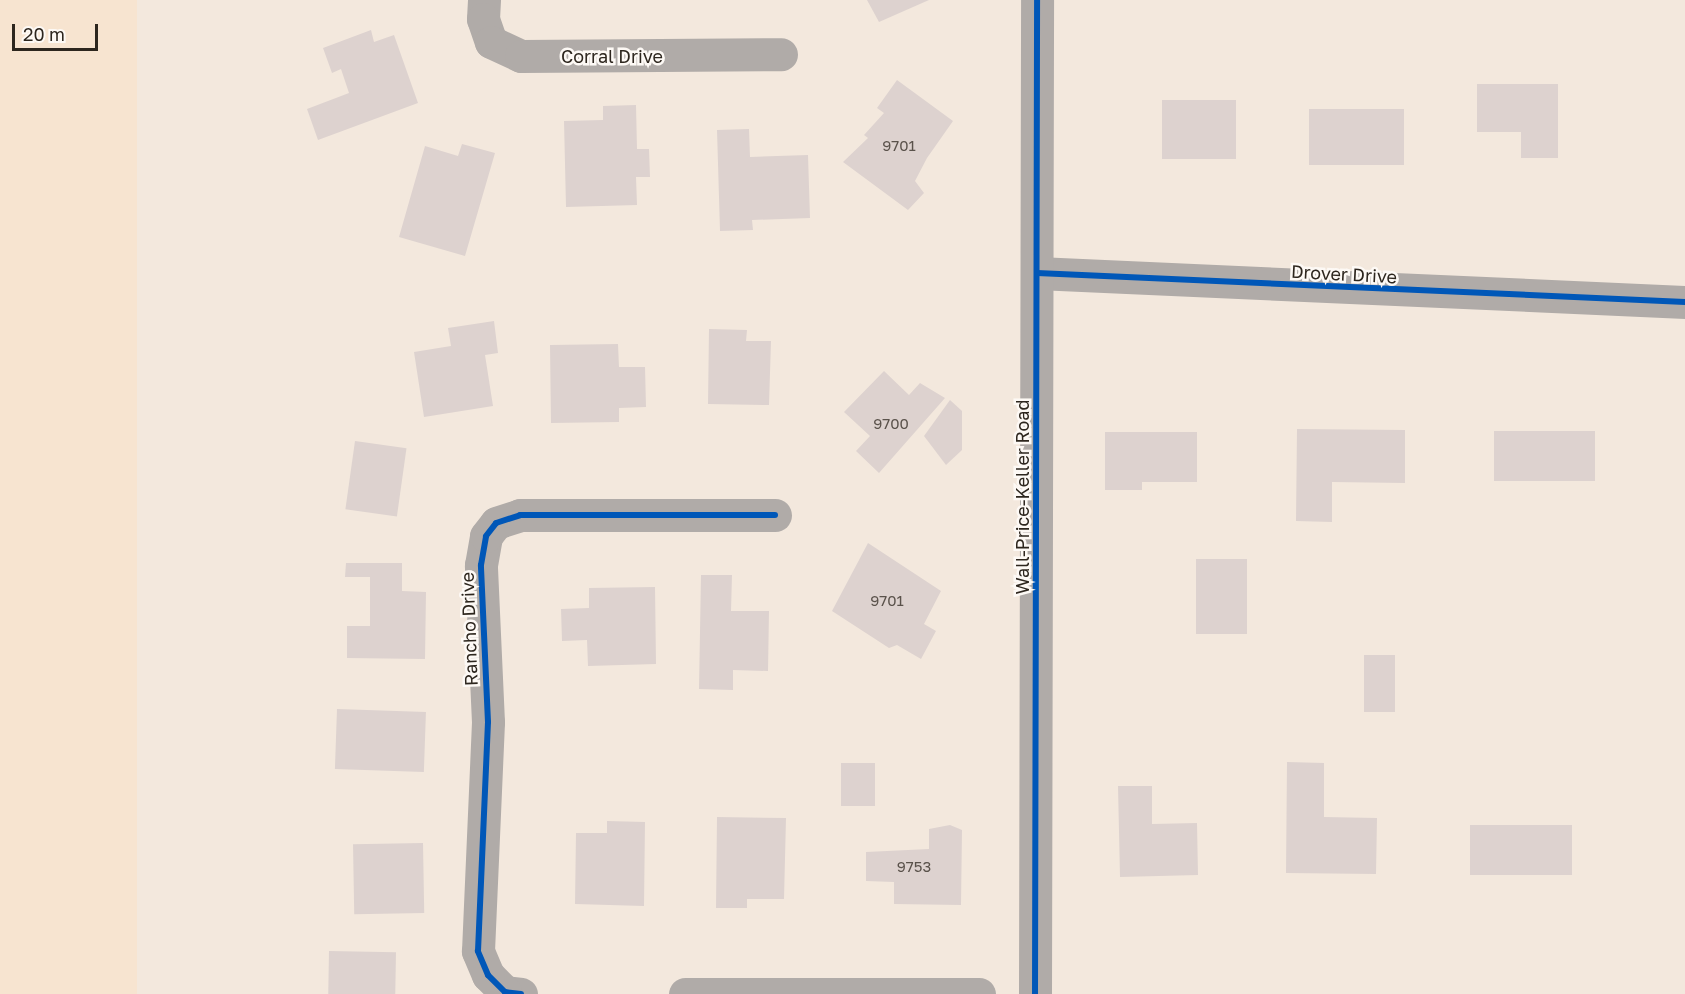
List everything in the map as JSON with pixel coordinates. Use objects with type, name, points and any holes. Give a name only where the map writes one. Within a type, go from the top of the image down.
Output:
[{"type":"street","name":"Corral Drive","points":[[484,0],[483,19],[491,42],[521,56],[781,54]]},
{"type":"street","name":"Wall-Price-Keller Road","points":[[1035,994],[1037,0]]},
{"type":"street","name":"Drover Drive","points":[[1037,273],[1685,302]]},
{"type":"street","name":"Rancho Drive","points":[[521,994],[504,992],[488,975],[478,951],[488,722],[481,565],[486,536],[496,523],[520,515],[775,515]]},
{"type":"street","points":[[685,994],[979,994]]},
{"type":"shaded area","points":[[0,0],[137,0],[137,994],[0,994]]},
{"type":"building","points":[[867,0],[929,0],[879,22]]},
{"type":"building","points":[[371,30],[374,42],[394,35],[418,103],[318,140],[307,109],[349,93],[341,69],[332,73],[323,48]]},
{"type":"building","points":[[897,80],[953,121],[927,158],[915,181],[924,193],[908,210],[843,162],[868,138],[864,135],[884,113],[877,108]]},
{"type":"building","points":[[1477,84],[1558,84],[1558,158],[1521,158],[1521,132],[1477,132]]},
{"type":"building","points":[[1162,100],[1236,100],[1236,159],[1162,159]]},
{"type":"building","points":[[636,105],[637,149],[649,149],[650,177],[636,177],[637,205],[566,207],[564,121],[603,120],[603,106]]},
{"type":"building","points":[[1309,109],[1404,109],[1404,165],[1309,165]]},
{"type":"building","points":[[749,129],[750,157],[808,155],[810,218],[752,220],[753,230],[720,231],[717,130]]},
{"type":"building","points":[[462,144],[495,153],[465,256],[399,237],[425,146],[458,156]]},
{"type":"building","points":[[494,321],[498,353],[485,355],[493,406],[424,417],[414,352],[451,346],[448,328]]},
{"type":"building","points":[[709,329],[747,330],[746,341],[771,341],[769,405],[708,404]]},
{"type":"building","points":[[618,344],[619,367],[645,367],[646,407],[619,408],[619,422],[551,423],[550,345]]},
{"type":"building","points":[[884,371],[909,395],[920,383],[945,398],[879,473],[856,451],[870,436],[844,412]]},
{"type":"building","points":[[950,400],[962,411],[962,450],[946,465],[924,436]]},
{"type":"building","points":[[1297,429],[1405,430],[1405,483],[1332,482],[1332,522],[1296,521]]},
{"type":"building","points":[[1494,431],[1595,431],[1595,481],[1494,481]]},
{"type":"building","points":[[1105,432],[1197,432],[1197,482],[1142,482],[1142,490],[1105,490]]},
{"type":"building","points":[[355,441],[406,448],[397,517],[345,509]]},
{"type":"building","points":[[868,543],[941,591],[924,624],[936,631],[921,659],[897,645],[889,648],[832,611]]},
{"type":"building","points":[[1196,559],[1247,559],[1247,634],[1196,634]]},
{"type":"building","points":[[346,563],[402,563],[402,591],[426,592],[425,659],[347,658],[347,626],[370,626],[370,577],[345,577]]},
{"type":"building","points":[[701,575],[732,575],[731,611],[769,611],[768,671],[733,670],[733,690],[699,689]]},
{"type":"building","points":[[655,587],[656,664],[588,666],[587,640],[562,641],[561,609],[589,608],[589,588]]},
{"type":"building","points":[[1364,655],[1395,655],[1395,712],[1364,712]]},
{"type":"building","points":[[337,709],[426,712],[424,772],[335,769]]},
{"type":"building","points":[[1287,762],[1324,763],[1324,817],[1377,818],[1376,874],[1286,873]]},
{"type":"building","points":[[841,763],[875,763],[875,806],[841,806]]},
{"type":"building","points":[[1118,786],[1152,786],[1152,824],[1197,823],[1198,875],[1120,877]]},
{"type":"building","points":[[717,817],[786,818],[784,899],[747,899],[747,908],[716,908]]},
{"type":"building","points":[[607,821],[645,822],[644,906],[575,904],[576,833],[607,833]]},
{"type":"building","points":[[950,825],[962,830],[961,905],[894,904],[894,882],[866,881],[866,852],[929,849],[929,829]]},
{"type":"building","points":[[1470,825],[1572,825],[1572,875],[1470,875]]},
{"type":"building","points":[[423,843],[424,913],[354,914],[353,844]]},
{"type":"building","points":[[329,951],[396,952],[395,994],[328,994]]},
{"type":"cycle path","points":[[1035,994],[1037,0]]},
{"type":"cycle path","points":[[1037,273],[1685,302]]},
{"type":"cycle path","points":[[521,994],[505,992],[488,975],[478,951],[488,722],[481,565],[486,536],[496,523],[520,515],[775,515]]}]
